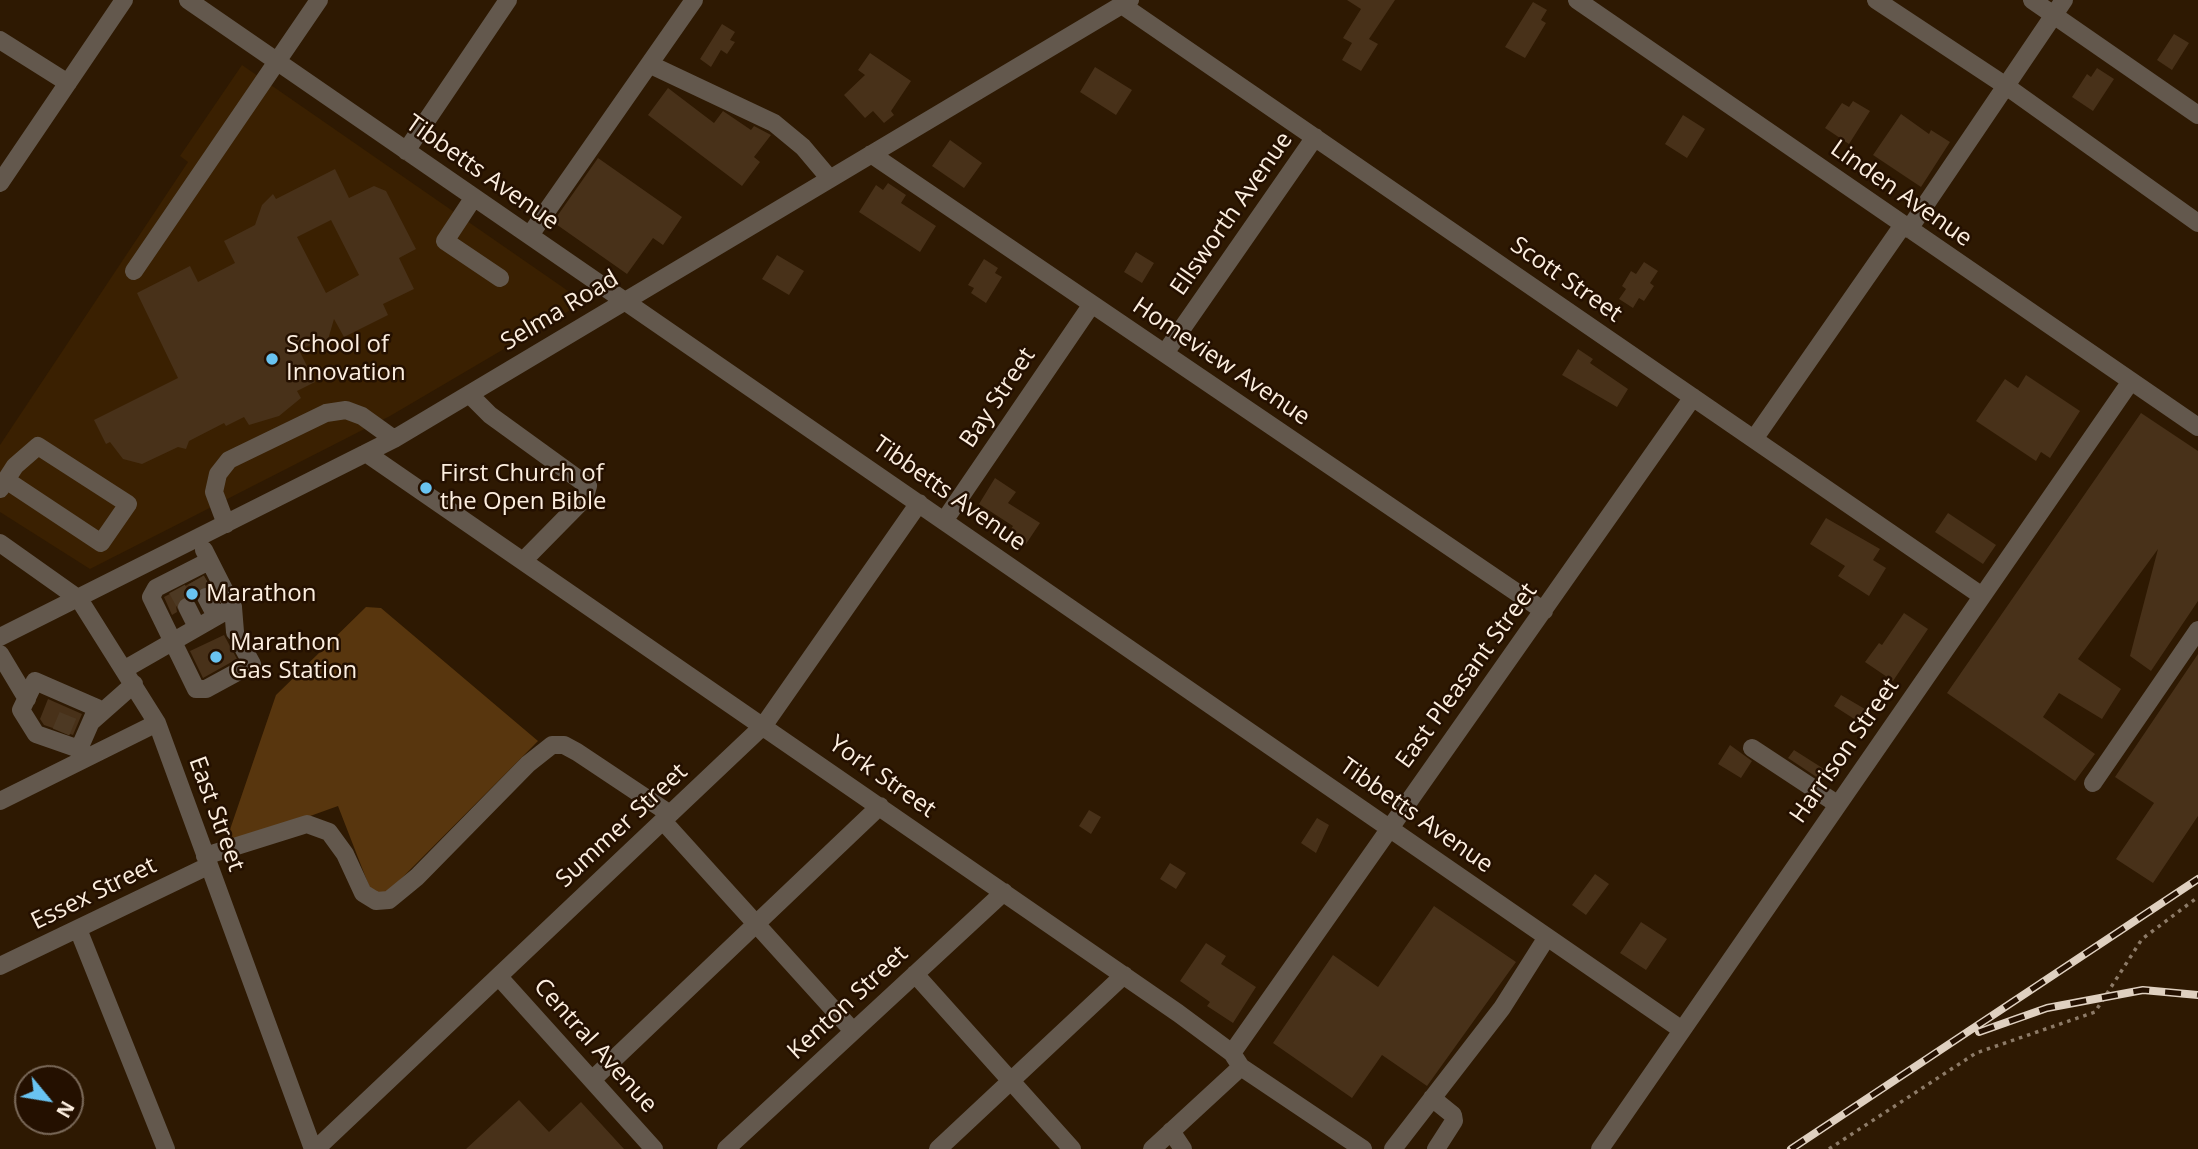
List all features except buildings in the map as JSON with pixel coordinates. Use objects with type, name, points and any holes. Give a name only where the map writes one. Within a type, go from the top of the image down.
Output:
[{"type":"street","points":[[0,183],[124,0]]},
{"type":"street","name":"Tibbetts Avenue","points":[[188,0],[1682,1030]]},
{"type":"street","points":[[134,271],[319,0]]},
{"type":"street","points":[[406,150],[508,0]]},
{"type":"street","points":[[530,236],[694,0]]},
{"type":"street","name":"Linden Avenue","points":[[1577,0],[2198,427]]},
{"type":"street","points":[[1877,0],[2006,86],[2198,223]]},
{"type":"street","points":[[2032,0],[2198,115]]},
{"type":"street","points":[[1754,439],[2006,86],[2064,0]]},
{"type":"street","name":"Scott Street","points":[[1126,2],[1315,137],[1982,596]]},
{"type":"street","name":"Selma Road","points":[[0,637],[394,439],[1126,2]]},
{"type":"street","points":[[0,40],[68,83]]},
{"type":"street","points":[[651,65],[775,123],[803,148],[830,179]]},
{"type":"street","name":"Ellsworth Avenue","points":[[1165,353],[1315,137]]},
{"type":"street","name":"Homeview Avenue","points":[[870,154],[1544,611]]},
{"type":"street","points":[[474,197],[445,241],[500,278]]},
{"type":"street","name":"Bay Street","points":[[944,521],[1092,304]]},
{"type":"street","name":"Harrison Street","points":[[1600,1149],[2131,381]]},
{"type":"street","points":[[469,394],[490,415],[588,486],[584,499],[523,561]]},
{"type":"street","name":"East Pleasant Street","points":[[1152,1149],[1237,1060],[1389,828],[1693,397]]},
{"type":"street","points":[[226,524],[214,492],[218,474],[229,460],[326,413],[346,410],[362,416],[394,439]]},
{"type":"street","points":[[38,446],[128,504],[101,543],[3,484],[15,466],[38,446]]},
{"type":"street","name":"York Street","points":[[366,453],[1124,975],[1237,1060],[1363,1149]]},
{"type":"street","name":"Summer Street","points":[[315,1149],[764,726],[919,503]]},
{"type":"street","points":[[199,538],[233,607],[238,638],[253,664],[206,689],[196,689],[151,597],[156,588],[175,585],[194,575],[209,561]]},
{"type":"street","name":"East Street","points":[[0,543],[79,598],[157,723],[315,1149]]},
{"type":"street","points":[[206,597],[216,616]]},
{"type":"street","points":[[187,607],[197,627]]},
{"type":"street","points":[[91,722],[129,677],[172,640],[233,607]]},
{"type":"street","points":[[2094,783],[2198,630]]},
{"type":"street","points":[[0,654],[27,699]]},
{"type":"street","points":[[35,681],[73,703],[97,708],[79,750],[59,737],[36,734],[21,710],[27,699],[35,681]]},
{"type":"street","points":[[0,801],[157,723]]},
{"type":"street","name":"Essex Street","points":[[0,967],[207,861],[307,824],[330,832],[345,854],[363,893],[376,901],[389,900],[417,877],[528,764],[552,745],[564,745],[578,752],[666,818]]},
{"type":"street","points":[[1752,748],[1837,804]]},
{"type":"street","points":[[592,1080],[880,806]]},
{"type":"street","points":[[666,818],[757,925],[853,1031]]},
{"type":"street","name":"Kenton Street","points":[[726,1149],[1004,892]]},
{"type":"street","points":[[78,929],[166,1149]]},
{"type":"street","points":[[1393,1149],[1502,1007],[1547,937]]},
{"type":"street","points":[[915,974],[1072,1149]]},
{"type":"street","points":[[938,1149],[1124,975]]},
{"type":"street","name":"Central Avenue","points":[[499,977],[654,1149]]},
{"type":"street","points":[[1432,1098],[1453,1115],[1454,1121],[1436,1149]]},
{"type":"street","points":[[1171,1131],[1183,1149]]},
{"type":"path","points":[[1829,1149],[1976,1053],[2095,1012],[2142,939],[2198,897]]},
{"type":"shaded area","name":"School of Innovation","points":[[242,65],[584,302],[390,416],[90,569],[0,512],[0,445],[188,162],[180,156]]},
{"type":"shaded area","points":[[366,607],[381,608],[538,741],[386,894],[371,891],[338,806],[224,847],[276,695]]},
{"type":"tunnel","points":[[196,580],[206,597]]},
{"type":"tunnel","points":[[177,589],[187,607]]},
{"type":"tunnel","points":[[61,732],[71,708]]},
{"type":"railway","points":[[1791,1149],[2198,879]]},
{"type":"railway","points":[[1979,1032],[2047,1008],[2143,990],[2198,995]]},
{"type":"place","name":"School of Innovation","points":[[272,359]]},
{"type":"place","name":"First Church of the Open Bible","points":[[426,488]]},
{"type":"place","name":"Marathon","points":[[192,594]]},
{"type":"place","name":"Marathon Gas Station","points":[[216,657]]}]
